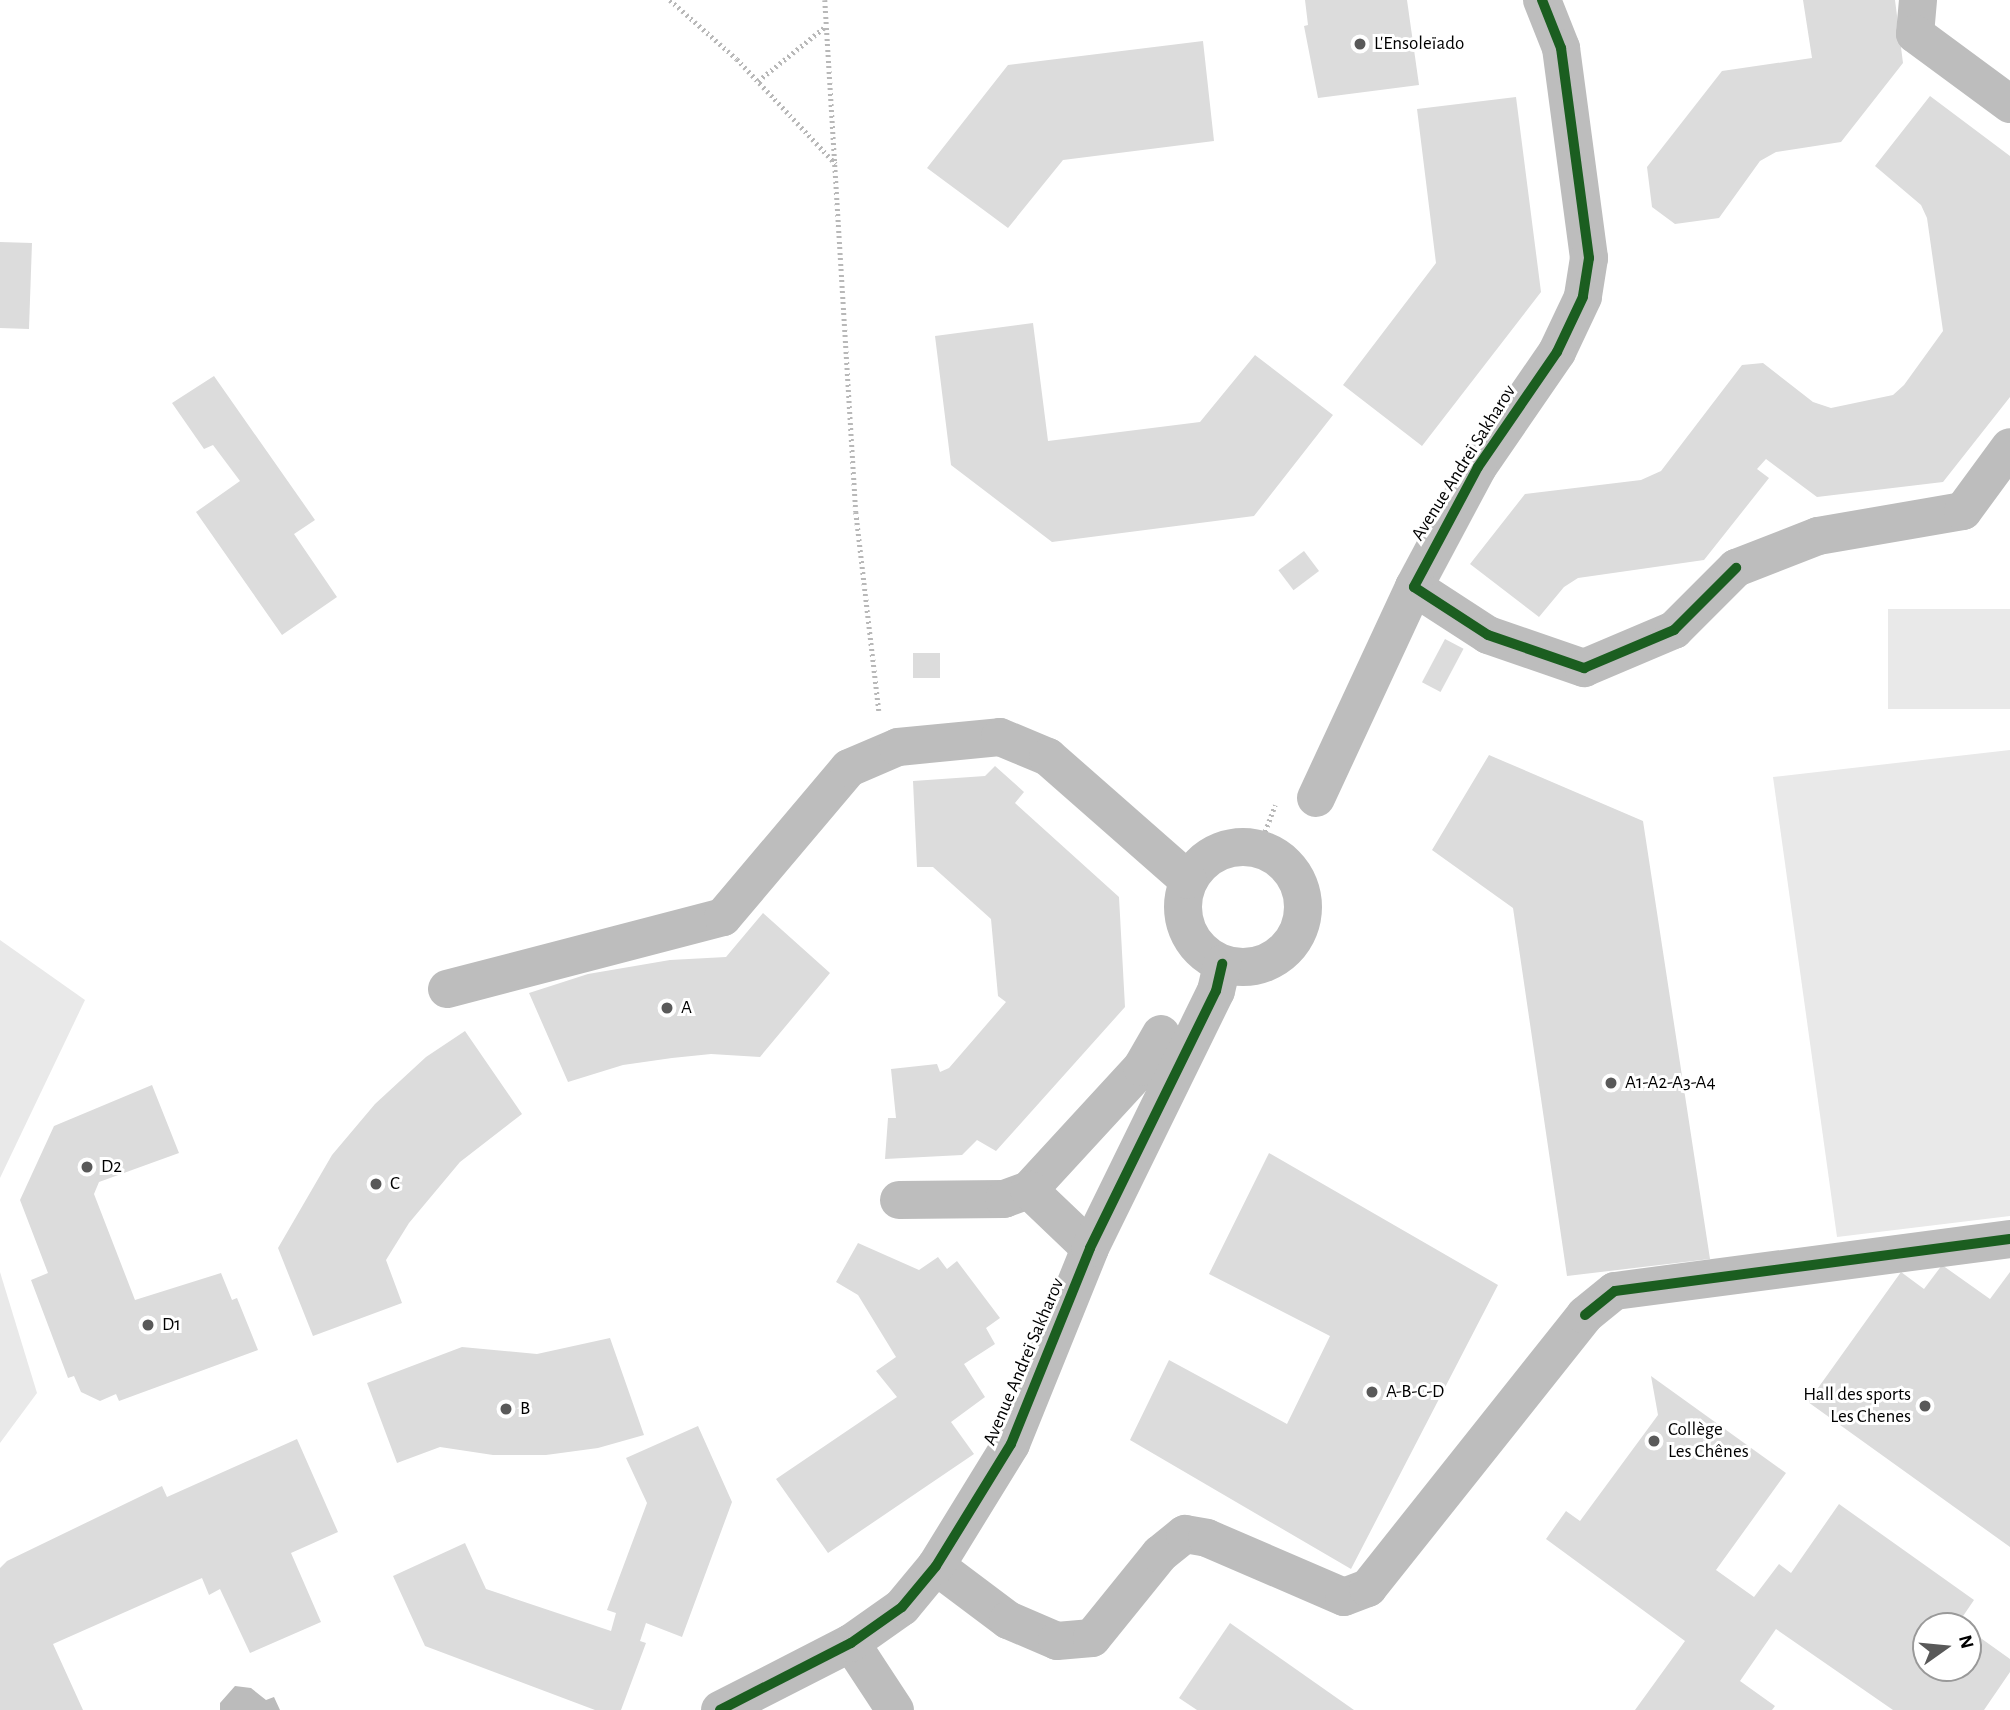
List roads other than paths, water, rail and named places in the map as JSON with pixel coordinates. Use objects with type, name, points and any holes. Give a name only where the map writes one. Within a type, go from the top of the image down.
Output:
[{"type":"street","name":"Avenue Andreï Sakharov","points":[[1315,797],[1414,587],[1478,467],[1557,352],[1583,297],[1589,258],[1561,48],[1542,0]]},
{"type":"street","points":[[1918,0],[1915,34],[2010,104]]},
{"type":"street","points":[[1414,587],[1488,635],[1584,668],[1674,630],[1736,568],[1818,536],[1964,511],[2010,447]]},
{"type":"street","points":[[447,989],[723,917],[849,768],[898,747],[999,737],[1048,757],[1188,880]]},
{"type":"street","points":[[1231,846],[1259,847],[1284,860],[1300,883],[1305,911],[1297,938],[1277,958],[1260,965],[1222,964],[1201,951],[1187,930],[1182,905],[1188,880],[1205,858],[1231,846]]},
{"type":"street","name":"Avenue Andreï Sakharov","points":[[720,1710],[851,1643],[902,1607],[936,1566],[1011,1444],[1090,1248],[1216,991],[1222,964]]},
{"type":"street","points":[[899,1200],[1004,1199],[1029,1190],[1142,1067],[1161,1034]]},
{"type":"street","points":[[1029,1190],[1090,1248]]},
{"type":"street","points":[[936,1566],[1008,1620],[1057,1641],[1092,1638],[1111,1618],[1160,1554],[1185,1534],[1208,1538],[1344,1597],[1368,1588],[1585,1315],[1615,1291],[2010,1239]]},
{"type":"street","points":[[851,1643],[895,1710]]},
{"type":"place","name":"L'Ensoleïado","points":[[1360,44]]},
{"type":"place","name":"A","points":[[667,1008]]},
{"type":"place","name":"A1-A2-A3-A4","points":[[1611,1083]]},
{"type":"place","name":"D2","points":[[87,1167]]},
{"type":"place","name":"C","points":[[376,1184]]},
{"type":"place","name":"D1","points":[[148,1325]]},
{"type":"place","name":"A-B-C-D","points":[[1372,1392]]},
{"type":"place","name":"Hall des sports Les Chenes","points":[[1925,1406]]},
{"type":"place","name":"B","points":[[506,1409]]},
{"type":"place","name":"Collège Les Chênes","points":[[1654,1441]]}]
